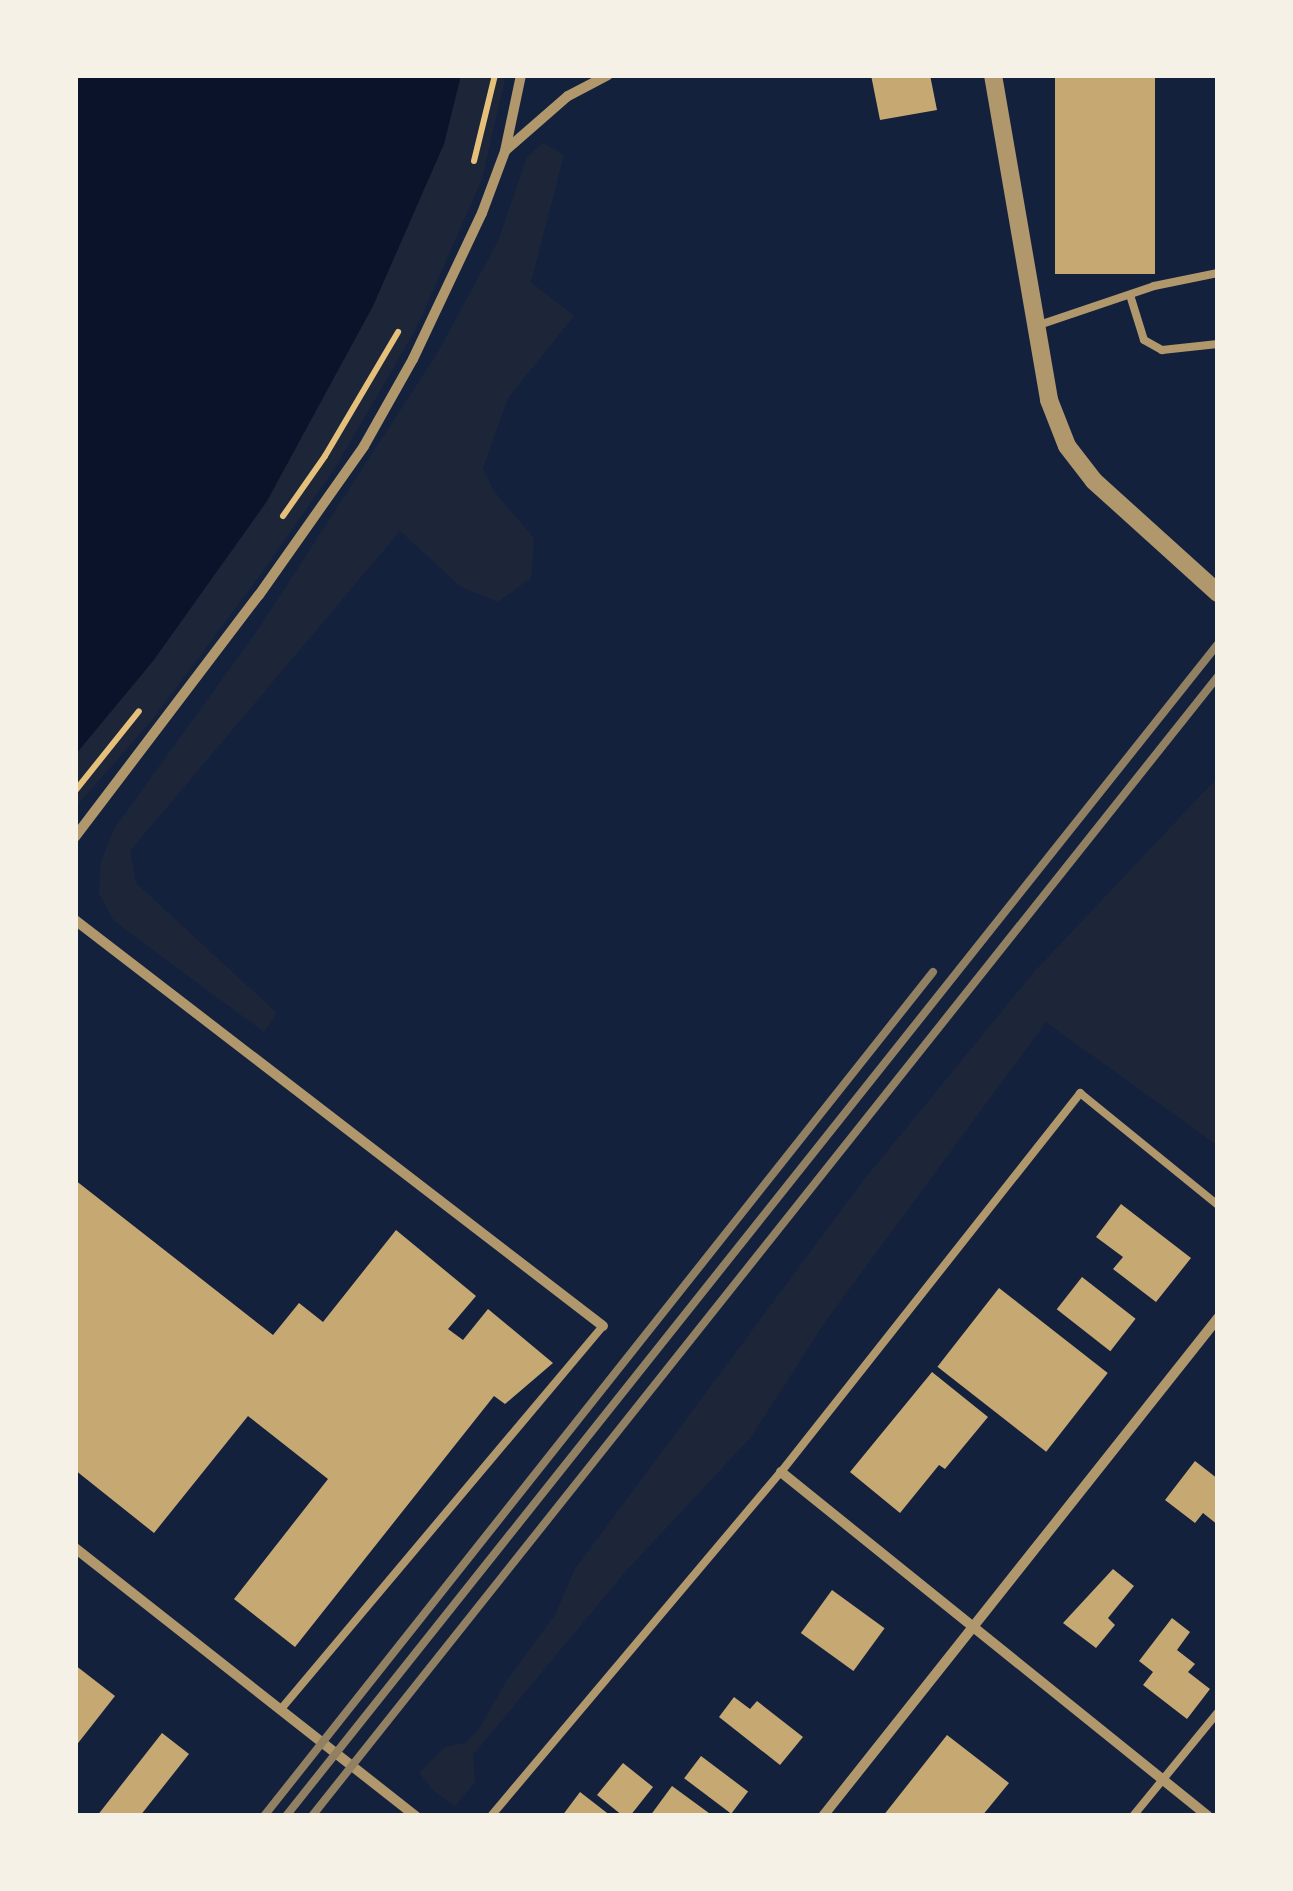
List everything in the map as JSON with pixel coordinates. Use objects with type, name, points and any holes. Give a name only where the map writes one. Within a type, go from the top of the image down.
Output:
[{"type":"street","points":[[75,837],[259,595],[364,446],[450,284],[505,151],[521,75]]},
{"type":"street","points":[[505,151],[568,96],[608,75]]},
{"type":"street","points":[[993,75],[1049,400],[1066,446],[1094,481],[1174,558],[1218,593]]},
{"type":"street","points":[[75,920],[603,1326]]},
{"type":"street","points":[[823,1816],[1218,1318]]},
{"type":"street","points":[[781,1472],[1208,1816]]},
{"type":"street","points":[[75,1548],[416,1816]]},
{"type":"lane","points":[[1035,327],[1130,295],[1218,273]]},
{"type":"lane","points":[[1130,295],[1144,340],[1162,350],[1218,344]]},
{"type":"lane","points":[[491,1816],[781,1472],[1080,1093],[1218,1205]]},
{"type":"lane","points":[[281,1709],[603,1326]]},
{"type":"lane","points":[[1133,1816],[1218,1712]]},
{"type":"path","points":[[474,164],[495,75]]},
{"type":"path","points":[[272,532],[326,456],[405,320]]},
{"type":"path","points":[[75,791],[148,699]]},
{"type":"shaded area","points":[[75,75],[461,75],[444,144],[373,306],[267,501],[153,661],[75,755]]},
{"type":"shaded area","points":[[461,75],[506,75],[482,179],[416,329],[335,468],[258,578],[152,720],[75,808],[75,755],[153,661],[267,501],[444,144]]},
{"type":"shaded area","points":[[543,143],[564,155],[531,282],[574,316],[508,398],[483,468],[493,490],[534,538],[531,578],[498,602],[461,587],[400,531],[130,851],[136,883],[277,1013],[264,1032],[114,921],[99,893],[101,861],[114,829],[259,628],[438,352],[498,241],[527,157]]},
{"type":"shaded area","points":[[1218,777],[1218,1146],[1046,1022],[825,1322],[751,1437],[626,1571],[473,1755],[475,1782],[455,1806],[434,1791],[419,1773],[445,1747],[465,1743],[479,1729],[507,1680],[555,1615],[575,1569],[863,1181],[1034,972]]},
{"type":"building","points":[[871,75],[930,75],[937,110],[880,120]]},
{"type":"building","points":[[1055,75],[1155,75],[1155,274],[1055,274]]},
{"type":"building","points":[[75,1180],[273,1335],[299,1303],[323,1322],[396,1230],[476,1296],[448,1329],[463,1340],[488,1309],[553,1363],[505,1404],[494,1396],[295,1647],[234,1599],[328,1479],[248,1416],[154,1533],[75,1470]]},
{"type":"building","points":[[1121,1204],[1191,1258],[1156,1302],[1113,1269],[1123,1257],[1096,1237]]},
{"type":"building","points":[[1082,1277],[1136,1319],[1110,1351],[1057,1309]]},
{"type":"building","points":[[999,1288],[1108,1373],[1046,1452],[937,1367]]},
{"type":"building","points":[[932,1372],[988,1417],[945,1469],[939,1465],[900,1513],[850,1472]]},
{"type":"building","points":[[1195,1461],[1218,1479],[1218,1525],[1203,1513],[1195,1523],[1165,1500]]},
{"type":"building","points":[[1113,1569],[1134,1586],[1108,1618],[1115,1625],[1096,1648],[1063,1623]]},
{"type":"building","points":[[832,1590],[885,1628],[853,1671],[801,1633]]},
{"type":"building","points":[[1172,1618],[1190,1632],[1177,1650],[1195,1664],[1188,1672],[1210,1689],[1187,1719],[1143,1685],[1153,1672],[1139,1661]]},
{"type":"building","points":[[75,1665],[115,1696],[75,1747]]},
{"type":"building","points":[[734,1697],[750,1709],[757,1701],[803,1737],[780,1765],[719,1717]]},
{"type":"building","points":[[162,1733],[189,1754],[140,1816],[97,1816]]},
{"type":"building","points":[[947,1735],[1009,1783],[982,1816],[883,1816]]},
{"type":"building","points":[[701,1756],[748,1792],[731,1814],[684,1778]]},
{"type":"building","points":[[623,1763],[653,1787],[630,1816],[623,1816],[597,1795]]},
{"type":"building","points":[[672,1786],[713,1816],[650,1816]]},
{"type":"building","points":[[580,1792],[611,1816],[562,1816]]},
{"type":"railway","points":[[286,1816],[1218,644]]},
{"type":"railway","points":[[312,1816],[1218,676]]},
{"type":"railway","points":[[264,1816],[933,972]]}]
